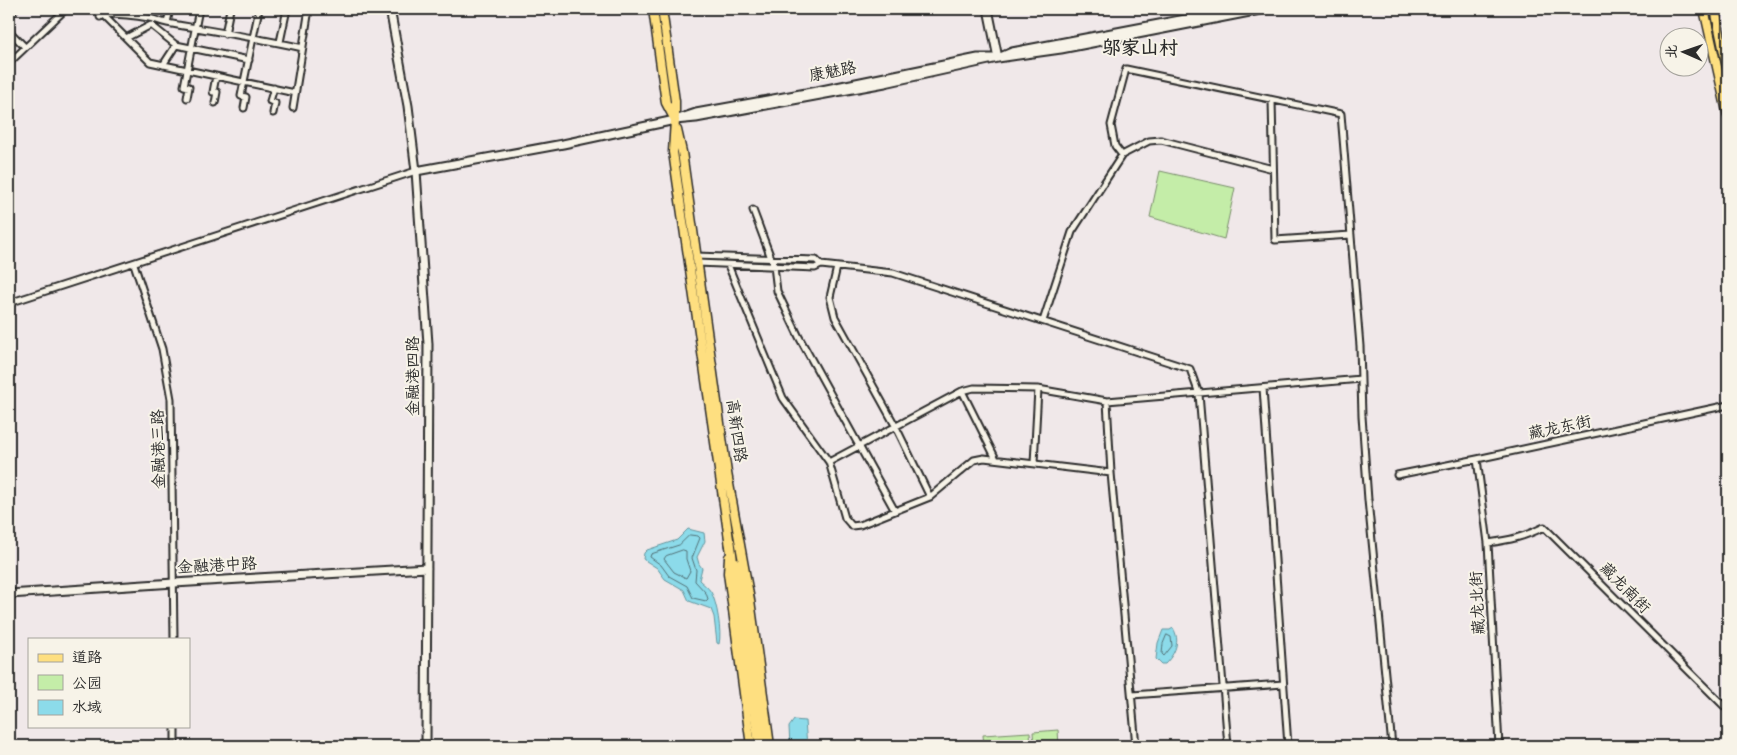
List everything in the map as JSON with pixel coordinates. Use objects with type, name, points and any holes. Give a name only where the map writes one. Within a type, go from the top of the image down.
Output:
[{"type":"highway","points":[[730,542],[744,648],[760,746]]},
{"type":"main road","name":"高新四路","points":[[653,9],[666,103],[675,120],[682,152],[727,473],[750,600],[770,746]]},
{"type":"main road","name":"高新四路","points":[[662,9],[675,101],[673,152],[719,472],[730,542],[740,583],[765,746]]},
{"type":"main road","points":[[1704,9],[1728,116]]},
{"type":"main road","points":[[1715,9],[1728,72]]},
{"type":"main road","name":"高新四路","points":[[730,542],[728,573],[751,744]]},
{"type":"street","points":[[9,15],[15,9]]},
{"type":"street","points":[[9,54],[11,61],[66,9]]},
{"type":"street","points":[[97,9],[150,62],[295,93]]},
{"type":"street","points":[[101,15],[108,9]]},
{"type":"street","points":[[167,23],[170,9]]},
{"type":"street","points":[[187,98],[189,87],[184,86],[186,70],[199,9]]},
{"type":"street","points":[[225,34],[230,9]]},
{"type":"street","points":[[244,108],[246,97],[241,96],[259,9]]},
{"type":"street","points":[[280,42],[287,9]]},
{"type":"street","points":[[293,108],[309,9]]},
{"type":"street","name":"金融港四路","points":[[390,9],[408,106],[416,171],[428,344],[426,746]]},
{"type":"street","points":[[988,9],[998,58]]},
{"type":"street","name":"康魅路","points":[[998,58],[1012,52],[1238,9]]},
{"type":"street","name":"康魅路","points":[[416,171],[563,144],[675,120],[696,113],[978,58],[998,58],[1061,49],[1265,9]]},
{"type":"street","points":[[101,15],[133,15],[225,34],[280,42],[303,48]]},
{"type":"street","points":[[126,38],[151,25],[176,46],[249,60]]},
{"type":"street","points":[[9,31],[25,47]]},
{"type":"street","points":[[158,72],[160,64],[176,46]]},
{"type":"street","points":[[1122,155],[1115,146],[1111,125],[1126,69],[1341,114],[1360,346],[1360,379],[1368,500],[1392,746]]},
{"type":"street","points":[[215,103],[217,92],[213,92],[216,76]]},
{"type":"street","points":[[273,112],[275,103],[270,101],[274,88]]},
{"type":"street","points":[[1272,100],[1275,240],[1351,235]]},
{"type":"street","points":[[1043,321],[1072,232],[1122,155],[1149,140],[1160,140],[1274,169]]},
{"type":"street","points":[[9,303],[416,171]]},
{"type":"street","points":[[753,210],[774,266],[777,291],[895,511]]},
{"type":"street","points":[[697,260],[816,260],[822,265]]},
{"type":"street","points":[[697,260],[728,265],[815,268],[822,265],[893,272],[1190,369],[1199,394],[1228,746]]},
{"type":"street","name":"金融港三路","points":[[134,264],[162,349],[172,399],[174,638]]},
{"type":"street","points":[[728,265],[783,398],[829,462],[845,518],[852,526],[860,525],[930,497],[974,460],[984,458],[996,459],[1111,473]]},
{"type":"street","points":[[837,267],[830,297],[835,317],[896,427],[930,497]]},
{"type":"street","points":[[829,462],[962,391],[974,388],[1038,389],[1107,401],[1360,379]]},
{"type":"street","points":[[1263,388],[1288,746]]},
{"type":"street","points":[[1034,463],[1038,389]]},
{"type":"street","points":[[962,391],[996,459]]},
{"type":"street","points":[[1107,401],[1111,473],[1136,746]]},
{"type":"street","name":"藏龙东街","points":[[1396,475],[1477,460],[1728,405]]},
{"type":"street","name":"藏龙北街","points":[[1477,460],[1488,543],[1499,746]]},
{"type":"street","name":"藏龙南街","points":[[1488,543],[1526,536],[1544,527],[1728,710]]},
{"type":"street","name":"金融港中路","points":[[9,594],[427,568]]},
{"type":"street","points":[[1132,694],[1283,684]]},
{"type":"street","points":[[175,728],[175,746]]},
{"type":"green space","points":[[1160,171],[1235,188],[1224,239],[1150,217]]},
{"type":"green space","points":[[1058,730],[1059,746],[1047,746],[1047,742],[1046,746],[1034,746],[1033,732]]},
{"type":"green space","points":[[1030,732],[1031,746],[984,746],[983,735]]},
{"type":"water","points":[[688,529],[704,533],[705,541],[697,557],[702,568],[699,580],[710,590],[715,603],[719,625],[719,644],[717,643],[714,617],[711,609],[689,601],[684,590],[665,579],[657,568],[643,559],[644,553],[647,550],[677,540]]},
{"type":"water","points":[[1173,628],[1177,638],[1176,647],[1169,660],[1165,664],[1161,664],[1156,659],[1158,643],[1163,630]]},
{"type":"water","points":[[794,720],[805,721],[807,746],[790,746],[789,727]]},
{"type":"district","name":"邬家山村","points":[[1140,50]]}]
